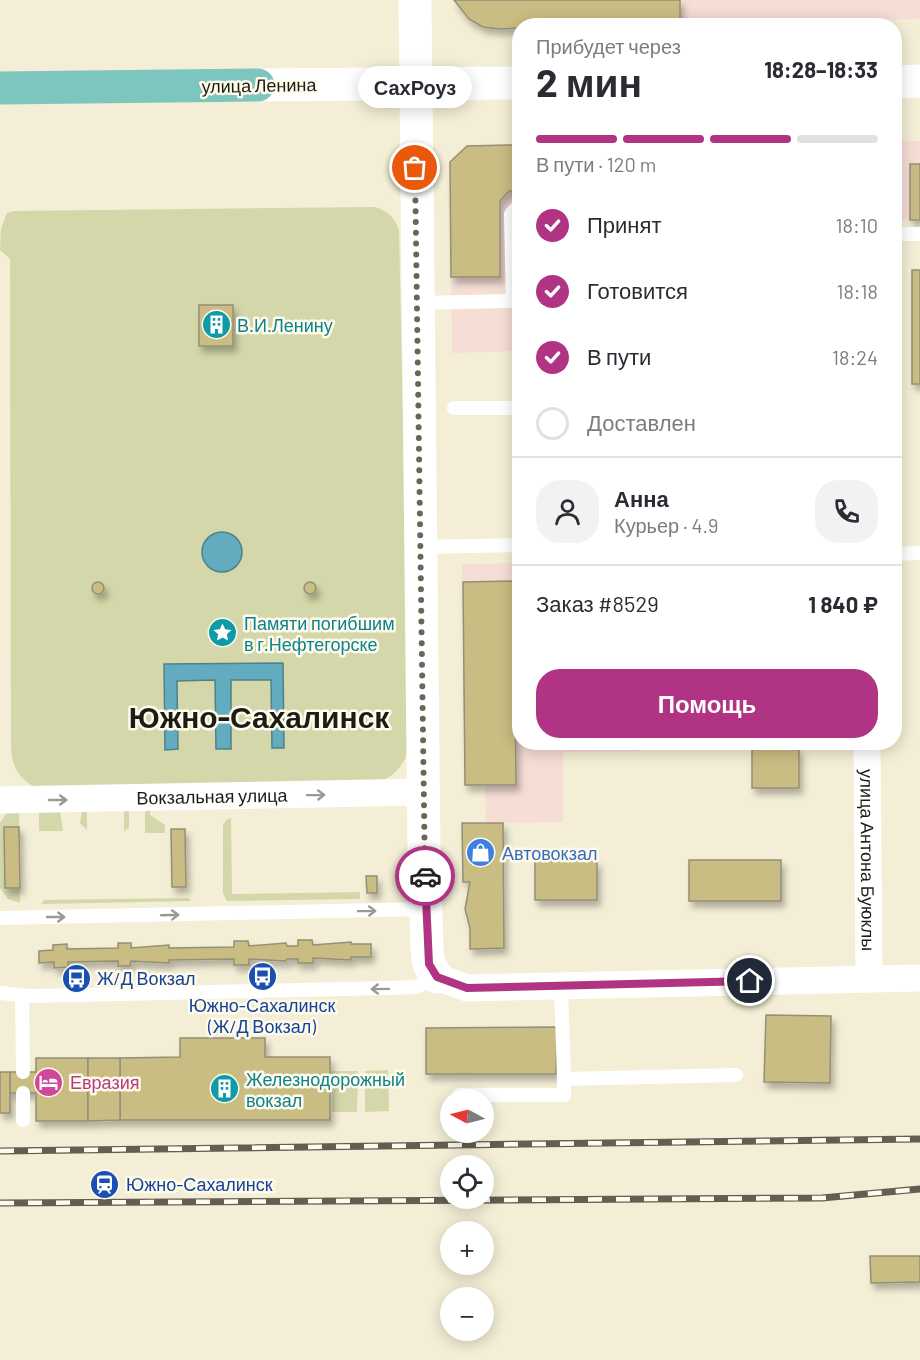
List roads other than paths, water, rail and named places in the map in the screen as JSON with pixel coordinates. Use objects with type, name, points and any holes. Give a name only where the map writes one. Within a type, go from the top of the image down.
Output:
[{"type":"main road","name":"улица Ленина","points":[[0,88],[258,85]]},
{"type":"street","points":[[415,0],[420,547],[426,909],[429,964],[437,977],[467,988],[920,978]]},
{"type":"street","points":[[902,82],[920,81]]},
{"type":"street","name":"улица Ленина","points":[[258,85],[512,83]]},
{"type":"street","name":"улица Антона Буюклы","points":[[867,750],[869,979]]},
{"type":"street","name":"Вокзальная улица","points":[[0,800],[424,792]]},
{"type":"lane","points":[[512,213],[512,258]]},
{"type":"lane","points":[[902,234],[920,234]]},
{"type":"lane","points":[[417,303],[512,301]]},
{"type":"lane","points":[[454,408],[512,408]]},
{"type":"lane","points":[[420,547],[512,545]]},
{"type":"lane","points":[[902,554],[920,553]]},
{"type":"lane","points":[[0,918],[426,909]]},
{"type":"lane","points":[[0,993],[22,996],[389,988],[416,987],[437,977]]},
{"type":"lane","points":[[494,1095],[564,1095],[561,985]]},
{"type":"lane","points":[[22,996],[23,1072]]},
{"type":"lane","points":[[564,1079],[736,1075]]},
{"type":"lane","points":[[23,1093],[23,1120]]},
{"type":"water","points":[[222,532],[236,538],[242,552],[236,566],[222,572],[208,566],[202,552],[208,538]]},
{"type":"water","points":[[283,663],[284,748],[272,748],[271,680],[231,680],[231,749],[216,749],[215,680],[177,681],[178,749],[165,750],[164,664]]},
{"type":"railway","points":[[0,1151],[920,1139]]},
{"type":"railway","points":[[0,1203],[822,1198],[920,1189]]},
{"type":"place","name":"СахРоуз","points":[[415,168]]},
{"type":"place","name":"В.И.Ленину","points":[[216,325]]},
{"type":"place","name":"Памяти погибшим в г.Нефтегорске","points":[[223,633]]},
{"type":"place","name":"Автовокзал","points":[[481,853]]},
{"type":"place","name":"Южно-Сахалинск (Ж/Д Вокзал)","points":[[262,976]]},
{"type":"place","name":"Ж/Д Вокзал","points":[[76,978]]},
{"type":"place","name":"Евразия","points":[[49,1082]]},
{"type":"place","name":"Железнодорожный вокзал","points":[[225,1089]]},
{"type":"place","name":"Южно-Сахалинск","points":[[105,1184]]},
{"type":"district","name":"Южно-Сахалинск","points":[[259,716]]}]
